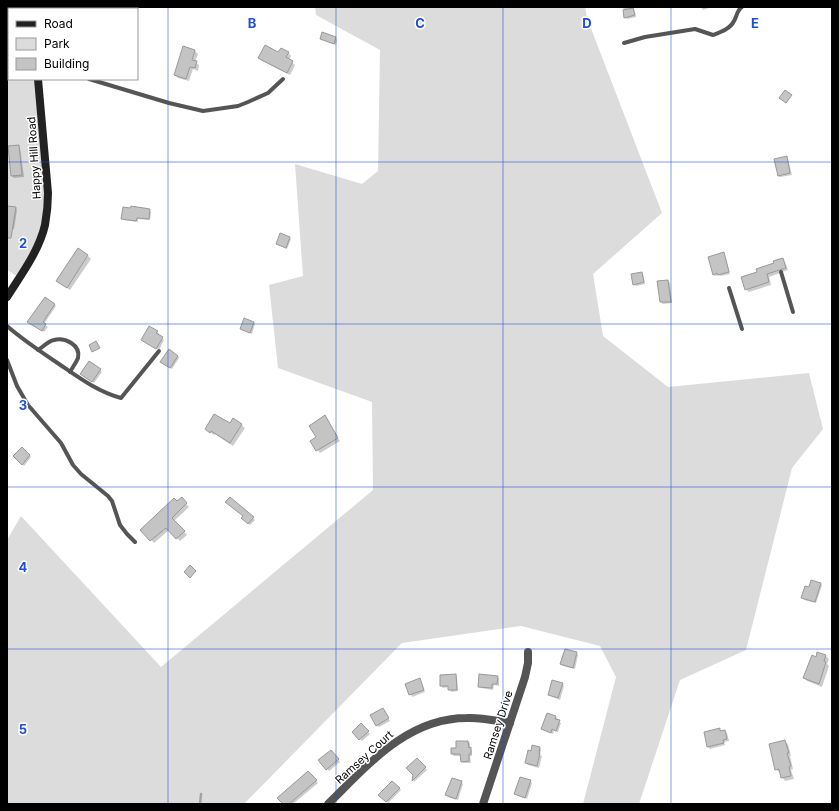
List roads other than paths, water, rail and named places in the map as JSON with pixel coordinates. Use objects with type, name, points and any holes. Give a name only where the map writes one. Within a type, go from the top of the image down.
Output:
[{"type":"street","name":"Happy Hill Road","points":[[7,297],[27,267],[38,244],[45,226],[48,210],[48,193],[38,80]]},
{"type":"street","name":"Ramsey Drive","points":[[483,804],[525,677],[528,663],[528,652]]},
{"type":"street","name":"Ramsey Court","points":[[328,804],[390,746],[420,727],[451,719],[467,718],[510,723]]},
{"type":"lane","points":[[624,43],[645,37],[695,29],[713,35],[725,31],[734,23],[739,9],[742,7]]},
{"type":"lane","points":[[92,80],[169,103],[203,111],[232,107],[248,102],[268,93],[283,79]]},
{"type":"lane","points":[[781,272],[793,312]]},
{"type":"lane","points":[[729,288],[742,329]]},
{"type":"lane","points":[[7,326],[70,372],[96,388],[121,398],[159,351]]},
{"type":"lane","points":[[38,350],[54,340],[67,341],[72,344],[76,348],[78,358],[70,372]]},
{"type":"lane","points":[[7,360],[16,386],[24,400],[61,443],[81,474],[112,501],[120,525],[135,542]]},
{"type":"waterway","points":[[200,804],[201,794]]}]
